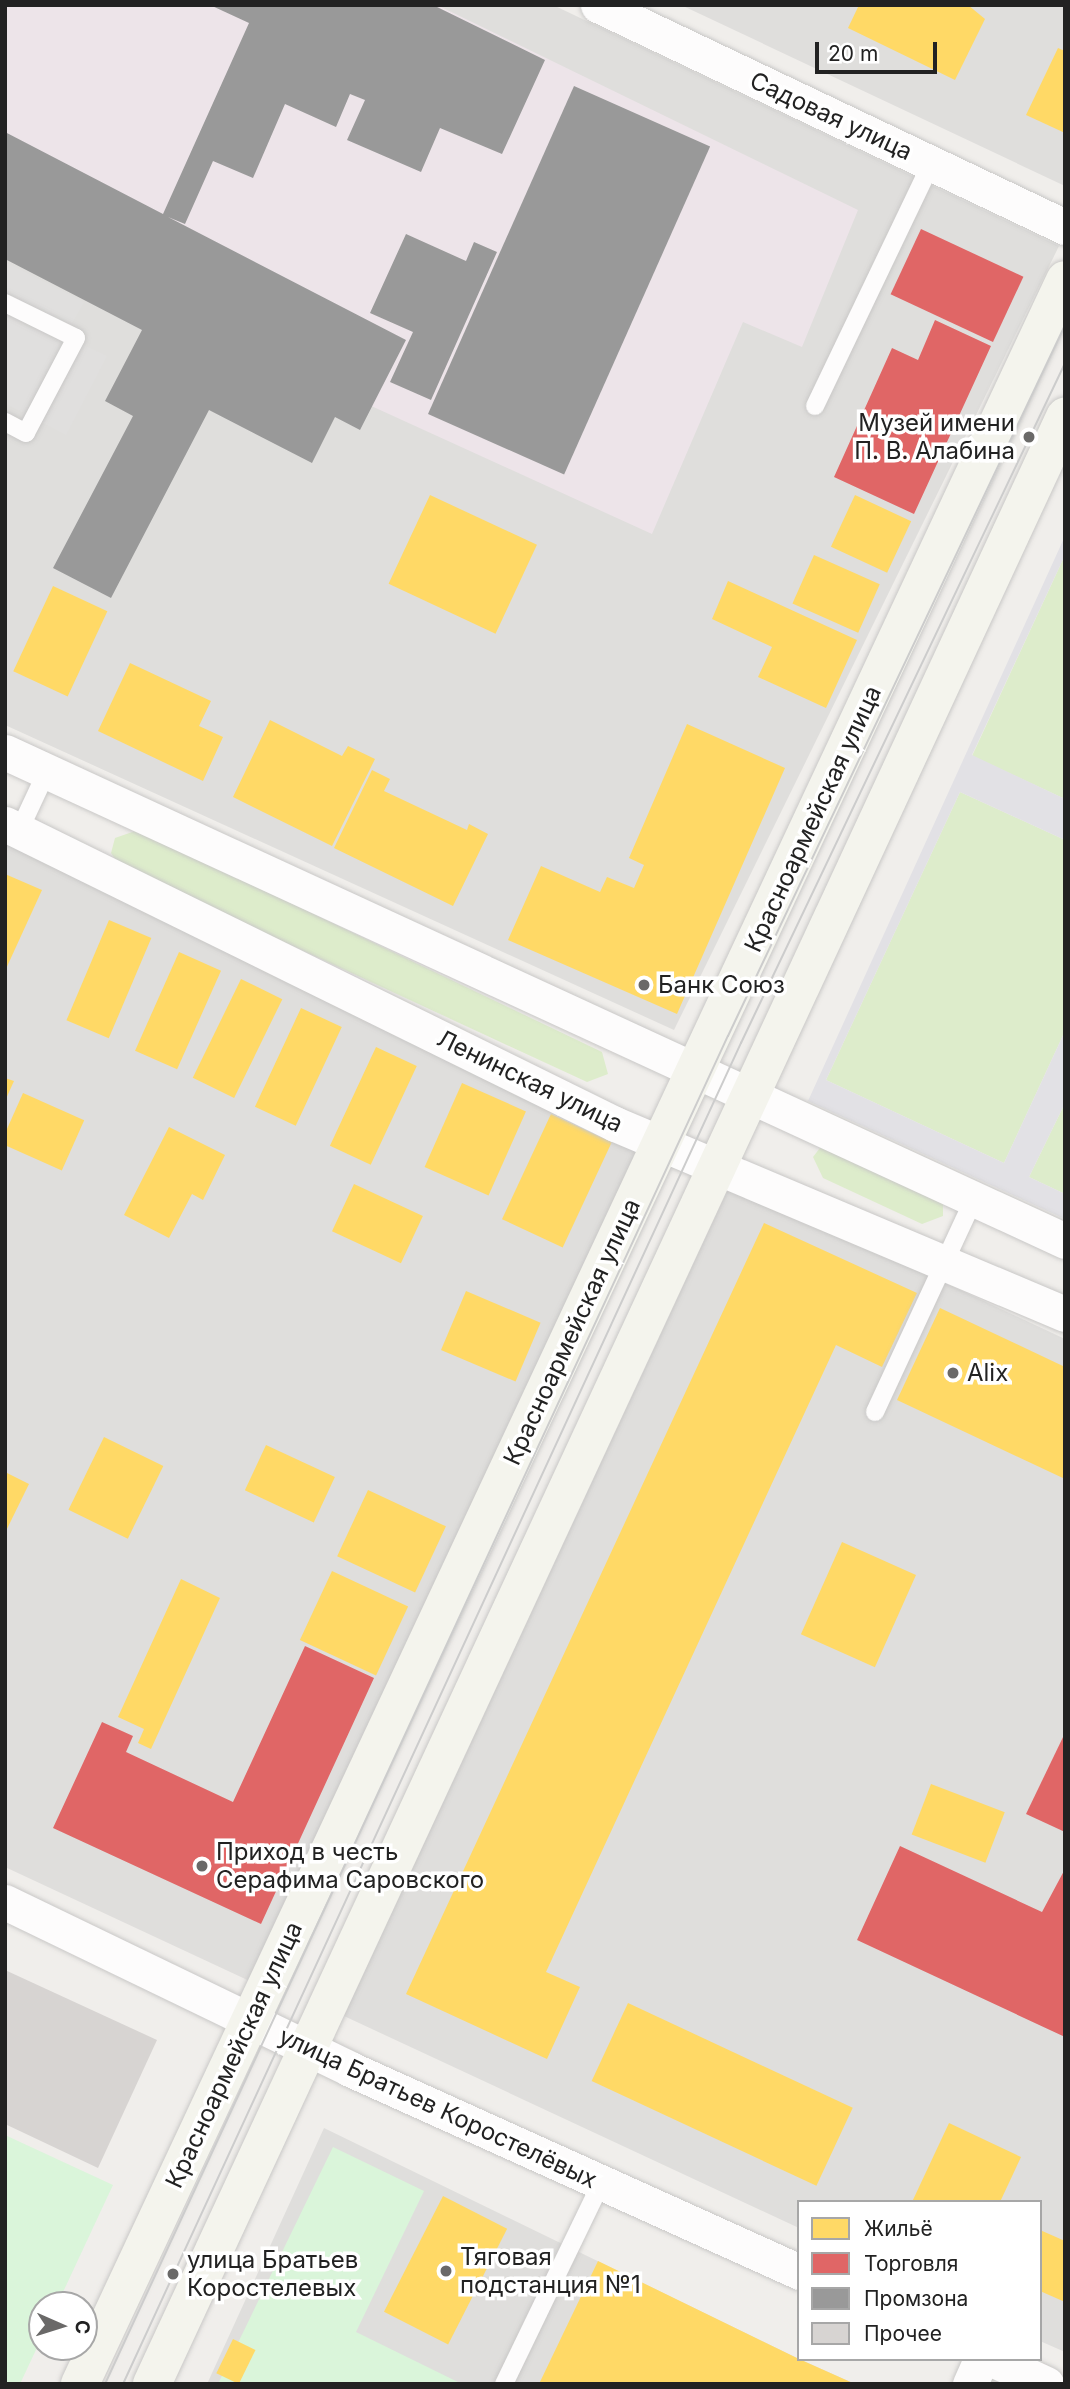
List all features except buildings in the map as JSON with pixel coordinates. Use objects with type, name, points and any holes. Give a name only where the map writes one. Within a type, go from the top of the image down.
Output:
[{"type":"main road","name":"Красноармейская улица","points":[[80,2384],[1065,281]]},
{"type":"main road","points":[[152,2384],[1065,417]]},
{"type":"street","name":"Садовая улица","points":[[597,5],[1065,227]]},
{"type":"street","points":[[5,752],[693,1074],[975,1197],[1065,1241]]},
{"type":"street","name":"Ленинская улица","points":[[12,828],[661,1142],[946,1260],[1065,1314]]},
{"type":"street","name":"улица Братьев Коростелёвых","points":[[5,1902],[308,2049],[797,2271]]},
{"type":"street","points":[[970,2384],[980,2361]]},
{"type":"street","points":[[996,2361],[1046,2384]]},
{"type":"lane","points":[[815,406],[931,164]]},
{"type":"lane","points":[[5,303],[76,338],[26,433],[5,422]]},
{"type":"lane","points":[[12,828],[46,773]]},
{"type":"lane","points":[[875,1412],[975,1197]]},
{"type":"lane","points":[[505,2384],[601,2183]]},
{"type":"shaded area","points":[[5,5],[553,5],[1059,246],[674,1030],[5,725]]},
{"type":"shaded area","points":[[5,5],[437,5],[858,210],[802,347],[743,322],[652,534],[5,239]]},
{"type":"shaded area","points":[[681,5],[1065,5],[1065,186]]},
{"type":"shaded area","points":[[5,262],[84,302],[65,336],[107,356],[66,435],[5,403]]},
{"type":"shaded area","points":[[1065,536],[1065,555],[972,755],[1065,799],[1065,840],[960,792],[826,1080],[1004,1163],[1065,1031],[1065,1103],[1029,1177],[1065,1194],[1065,1219],[808,1101]]},
{"type":"shaded area","points":[[5,829],[653,1139],[256,1984],[5,1867]]},
{"type":"shaded area","points":[[731,1183],[1065,1339],[1065,2352],[1042,2342],[1042,2200],[797,2200],[797,2227],[344,2016]]},
{"type":"shaded area","points":[[324,2128],[797,2358],[797,2361],[803,2361],[855,2384],[207,2384]]},
{"type":"green space","points":[[1065,555],[1065,799],[972,756]]},
{"type":"green space","points":[[960,792],[1065,840],[1065,1031],[1004,1163],[826,1080]]},
{"type":"green space","points":[[138,830],[602,1052],[608,1074],[587,1082],[120,866],[111,853],[115,838]]},
{"type":"green space","points":[[1065,1103],[1065,1194],[1029,1177]]},
{"type":"green space","points":[[823,1144],[943,1200],[943,1216],[922,1224],[823,1178],[813,1157]]},
{"type":"green space","points":[[5,2135],[113,2185],[64,2291],[28,2291],[28,2361],[31,2361],[20,2384],[5,2384]]},
{"type":"green space","points":[[333,2147],[424,2191],[356,2332],[462,2384],[218,2384]]},
{"type":"tram line","points":[[105,2384],[728,1036],[1065,325]]},
{"type":"tram line","points":[[123,2384],[741,1043],[1065,363]]},
{"type":"place","name":"Музей имени П. В. Алабина","points":[[1029,437]]},
{"type":"place","name":"Банк Союз","points":[[644,985]]},
{"type":"place","name":"Alix","points":[[953,1373]]},
{"type":"place","name":"Приход в честь Серафима Саровского","points":[[202,1866]]},
{"type":"place","name":"Тяговая подстанция №1","points":[[446,2271]]},
{"type":"place","name":"улица Братьев Коростелевых","points":[[173,2274]]}]
